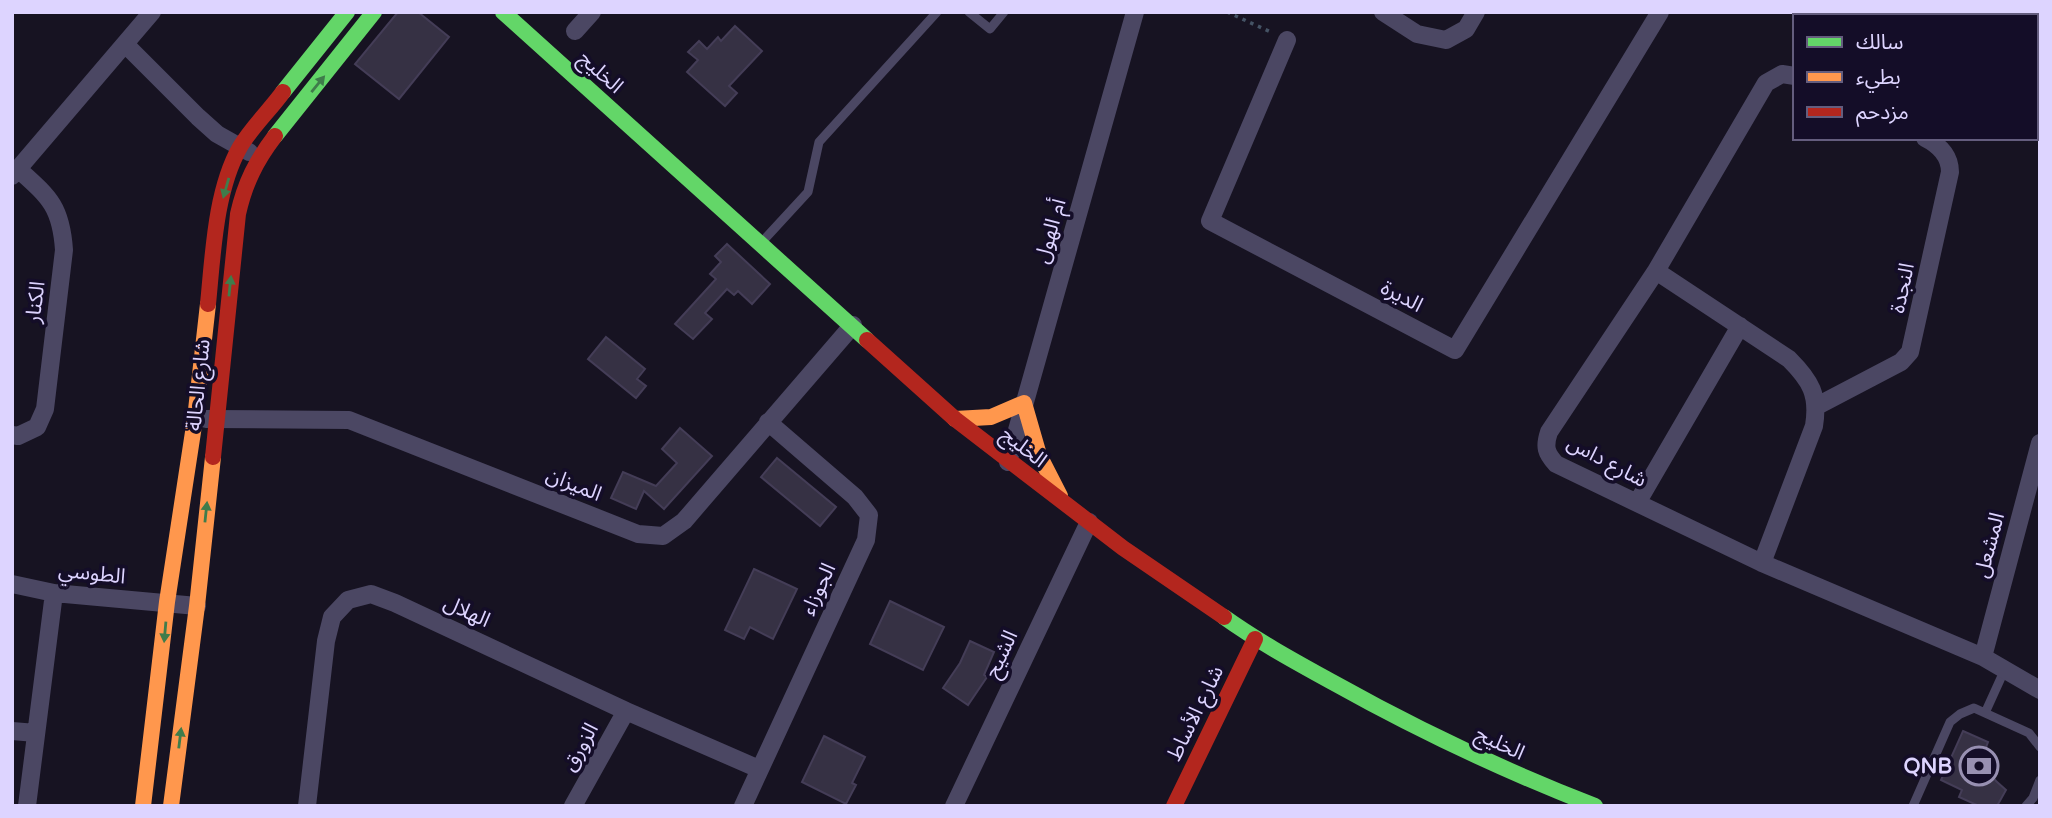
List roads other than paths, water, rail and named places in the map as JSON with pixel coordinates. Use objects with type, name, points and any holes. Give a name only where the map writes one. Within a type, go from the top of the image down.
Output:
[{"type":"street","name":"الكنار","points":[[12,435],[18,436],[37,427],[45,410],[64,250],[62,227],[55,207],[43,191],[15,173],[152,12]]},
{"type":"street","name":"شارع الحالة","points":[[143,806],[160,681],[167,603],[195,419],[217,218],[240,147],[347,12]]},
{"type":"street","name":"شارع الحالة","points":[[171,806],[197,606],[237,214],[245,185],[258,158],[374,12]]},
{"type":"street","name":"الخليج","points":[[503,12],[956,419],[1008,462],[1089,522],[1255,639],[1408,724],[1534,782],[1595,806]]},
{"type":"street","points":[[575,30],[592,12]]},
{"type":"street","name":"أم الهول","points":[[1008,462],[1135,12]]},
{"type":"street","points":[[1383,12],[1417,34],[1446,40],[1466,29],[1476,12]]},
{"type":"street","name":"الديرة","points":[[1287,40],[1210,222],[1455,350],[1660,12]]},
{"type":"street","points":[[125,44],[217,134],[258,158]]},
{"type":"street","name":"شارع داس","points":[[1793,76],[1783,74],[1766,83],[1656,271],[1549,432],[1545,446],[1548,455],[1556,464],[1762,563],[1983,657],[2040,690]]},
{"type":"street","name":"النجدة","points":[[1818,406],[1901,362],[1910,352],[1950,172],[1946,155],[1927,140]]},
{"type":"street","points":[[1656,271],[1789,359],[1802,372],[1813,391],[1818,406],[1809,441],[1762,563]]},
{"type":"street","name":"الميزان","points":[[195,419],[349,420],[638,534],[663,536],[684,521],[853,325]]},
{"type":"street","points":[[1637,503],[1740,327]]},
{"type":"street","points":[[956,419],[991,419],[1024,403],[1039,455],[1064,503]]},
{"type":"street","name":"الجوزاء","points":[[743,806],[866,540],[869,515],[855,497],[768,422]]},
{"type":"street","name":"المشعل","points":[[1983,657],[2040,443]]},
{"type":"street","name":"الشيح","points":[[954,806],[1089,522]]},
{"type":"street","name":"الطوسي","points":[[12,584],[54,593],[197,606]]},
{"type":"street","points":[[27,806],[54,593]]},
{"type":"street","name":"الهلال","points":[[307,806],[326,641],[332,617],[348,600],[371,594],[759,769]]},
{"type":"street","name":"شارع الأساط","points":[[1174,806],[1255,639]]},
{"type":"street","name":"الزورق","points":[[573,806],[626,711]]},
{"type":"street","points":[[12,731],[36,733]]},
{"type":"lane","points":[[761,243],[808,192],[818,142],[937,12]]},
{"type":"lane","points":[[969,12],[990,29],[1004,12]]},
{"type":"lane","points":[[1985,713],[2005,670]]},
{"type":"lane","points":[[1913,806],[1950,722],[1960,713],[1973,708],[1985,713],[2029,733],[2040,747]]},
{"type":"lane","points":[[2033,802],[2040,780]]},
{"type":"place","name":"QNB","points":[[1979,766]]}]
